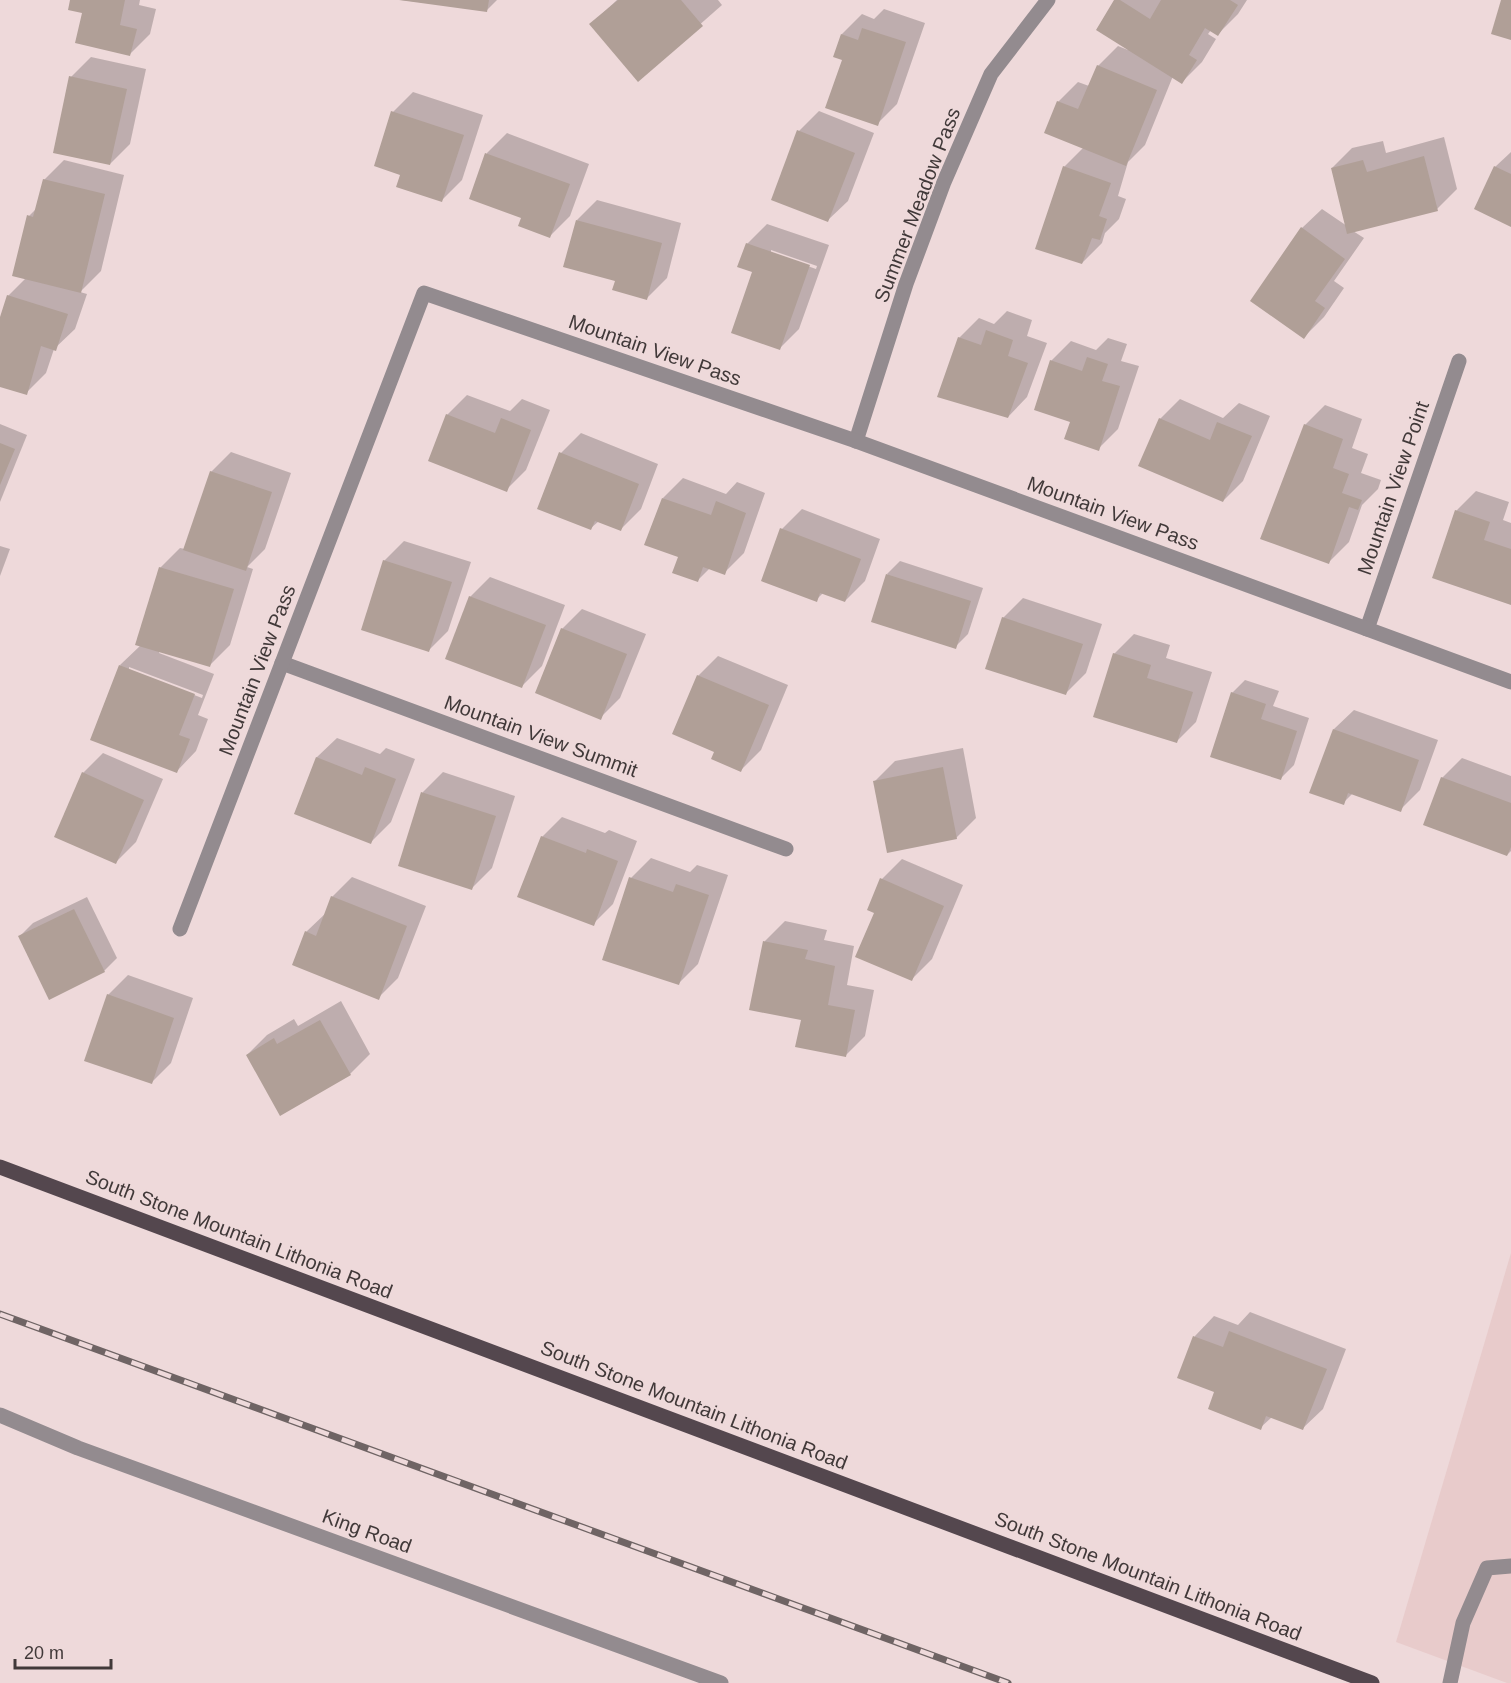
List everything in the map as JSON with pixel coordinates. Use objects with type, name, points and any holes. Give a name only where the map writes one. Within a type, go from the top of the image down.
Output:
[{"type":"main road","name":"South Stone Mountain Lithonia Road","points":[[0,1167],[1372,1683]]},
{"type":"street","name":"Summer Meadow Pass","points":[[856,441],[906,284],[944,182],[991,74],[1048,0]]},
{"type":"street","name":"Mountain View Pass","points":[[180,929],[424,293],[856,441],[1511,682]]},
{"type":"street","name":"Mountain View Point","points":[[1367,628],[1459,361]]},
{"type":"street","name":"Mountain View Summit","points":[[282,663],[786,849]]},
{"type":"street","name":"King Road","points":[[0,1415],[89,1452],[721,1683]]},
{"type":"street","points":[[1450,1683],[1463,1623],[1487,1568],[1511,1566]]},
{"type":"shaded area","points":[[1511,1253],[1511,1683],[1507,1683],[1396,1642]]},
{"type":"building","points":[[70,0],[125,0],[120,25],[137,29],[130,56],[75,43],[82,13],[68,10]]},
{"type":"building","points":[[399,0],[489,0],[487,12]]},
{"type":"building","points":[[618,0],[681,0],[703,26],[638,82],[589,24]]},
{"type":"building","points":[[1114,0],[1120,0],[1150,19],[1161,0],[1230,0],[1238,5],[1218,36],[1205,28],[1189,55],[1197,60],[1182,84],[1096,30]]},
{"type":"building","points":[[1501,0],[1511,0],[1511,40],[1491,34]]},
{"type":"building","points":[[862,28],[906,42],[878,126],[825,108],[842,60],[833,57],[841,34],[858,40]]},
{"type":"building","points":[[1097,65],[1157,90],[1126,166],[1044,133],[1057,101],[1078,109]]},
{"type":"building","points":[[69,76],[127,89],[110,165],[53,153]]},
{"type":"building","points":[[391,111],[464,135],[442,202],[396,187],[400,175],[374,166]]},
{"type":"building","points":[[797,130],[855,153],[828,222],[771,200]]},
{"type":"building","points":[[485,153],[570,184],[550,238],[518,226],[521,218],[469,199]]},
{"type":"building","points":[[1424,156],[1438,211],[1347,234],[1331,168],[1363,160],[1367,172]]},
{"type":"building","points":[[1063,166],[1111,183],[1099,216],[1107,219],[1100,240],[1092,238],[1082,264],[1035,249]]},
{"type":"building","points":[[1494,166],[1511,174],[1511,227],[1474,209]]},
{"type":"building","points":[[43,179],[105,194],[81,293],[12,276],[27,215],[33,217]]},
{"type":"building","points":[[576,220],[662,243],[647,300],[612,290],[615,281],[563,267]]},
{"type":"building","points":[[1301,227],[1345,259],[1315,301],[1325,308],[1304,339],[1250,301]]},
{"type":"building","points":[[746,243],[810,265],[780,350],[731,333],[752,272],[737,267]]},
{"type":"building","points":[[7,295],[68,314],[56,351],[41,346],[27,395],[0,387],[0,317]]},
{"type":"building","points":[[986,330],[1013,340],[1008,356],[1028,363],[1008,418],[937,397],[958,337],[981,345]]},
{"type":"building","points":[[1087,357],[1108,364],[1102,381],[1120,386],[1099,451],[1064,439],[1070,422],[1034,410],[1050,360],[1082,371]]},
{"type":"building","points":[[446,414],[495,433],[501,418],[531,430],[507,492],[428,461]]},
{"type":"building","points":[[1159,418],[1210,440],[1217,422],[1252,436],[1223,502],[1138,466]]},
{"type":"building","points":[[1304,424],[1343,439],[1333,468],[1349,474],[1342,493],[1362,500],[1358,510],[1349,507],[1329,564],[1260,539]]},
{"type":"building","points":[[0,443],[15,449],[0,485]]},
{"type":"building","points":[[559,452],[639,484],[621,531],[595,521],[591,530],[537,509]]},
{"type":"building","points":[[210,471],[272,492],[246,571],[183,550]]},
{"type":"building","points":[[662,498],[711,515],[716,501],[746,513],[725,575],[703,567],[698,582],[672,573],[678,557],[644,545]]},
{"type":"building","points":[[1455,510],[1490,522],[1484,540],[1511,549],[1511,605],[1432,578]]},
{"type":"building","points":[[780,528],[861,559],[845,602],[820,593],[817,602],[761,581]]},
{"type":"building","points":[[383,560],[452,582],[429,652],[361,630]]},
{"type":"building","points":[[159,567],[234,589],[210,667],[135,645]]},
{"type":"building","points":[[886,574],[971,601],[956,649],[871,622]]},
{"type":"building","points":[[469,596],[546,625],[522,688],[445,659]]},
{"type":"building","points":[[1002,617],[1083,644],[1066,695],[985,669]]},
{"type":"building","points":[[561,628],[627,654],[601,720],[535,693]]},
{"type":"building","points":[[1113,653],[1151,665],[1147,678],[1193,692],[1177,743],[1093,717]]},
{"type":"building","points":[[119,665],[195,694],[179,735],[190,739],[177,773],[90,740]]},
{"type":"building","points":[[697,675],[769,705],[741,772],[711,759],[714,752],[672,734]]},
{"type":"building","points":[[1231,692],[1266,704],[1261,719],[1297,731],[1281,780],[1210,757]]},
{"type":"building","points":[[1333,729],[1419,760],[1401,812],[1348,793],[1344,805],[1309,793]]},
{"type":"building","points":[[316,757],[362,775],[365,767],[396,779],[371,844],[294,814]]},
{"type":"building","points":[[943,767],[957,839],[887,853],[873,781]]},
{"type":"building","points":[[82,772],[144,800],[116,864],[54,837]]},
{"type":"building","points":[[1441,777],[1511,803],[1511,847],[1507,856],[1423,825]]},
{"type":"building","points":[[421,792],[496,816],[472,890],[398,866]]},
{"type":"building","points":[[541,836],[586,853],[587,849],[618,861],[594,926],[517,897]]},
{"type":"building","points":[[629,877],[673,892],[676,884],[709,895],[679,985],[602,960]]},
{"type":"building","points":[[880,878],[944,906],[912,981],[855,957],[874,913],[867,910]]},
{"type":"building","points":[[331,896],[407,926],[379,1000],[292,965],[305,931],[316,936]]},
{"type":"building","points":[[74,909],[105,972],[49,1000],[18,936]]},
{"type":"building","points":[[763,941],[808,950],[805,959],[835,966],[828,1005],[855,1010],[846,1057],[795,1047],[801,1020],[749,1010]]},
{"type":"building","points":[[107,994],[174,1018],[152,1084],[84,1061]]},
{"type":"building","points":[[320,1020],[351,1075],[280,1116],[246,1055],[274,1038],[277,1044]]},
{"type":"building","points":[[1229,1331],[1327,1369],[1303,1430],[1266,1416],[1261,1430],[1208,1409],[1214,1392],[1177,1378],[1193,1336],[1223,1347]]},
{"type":"railway","points":[[0,1314],[1008,1683]]}]
